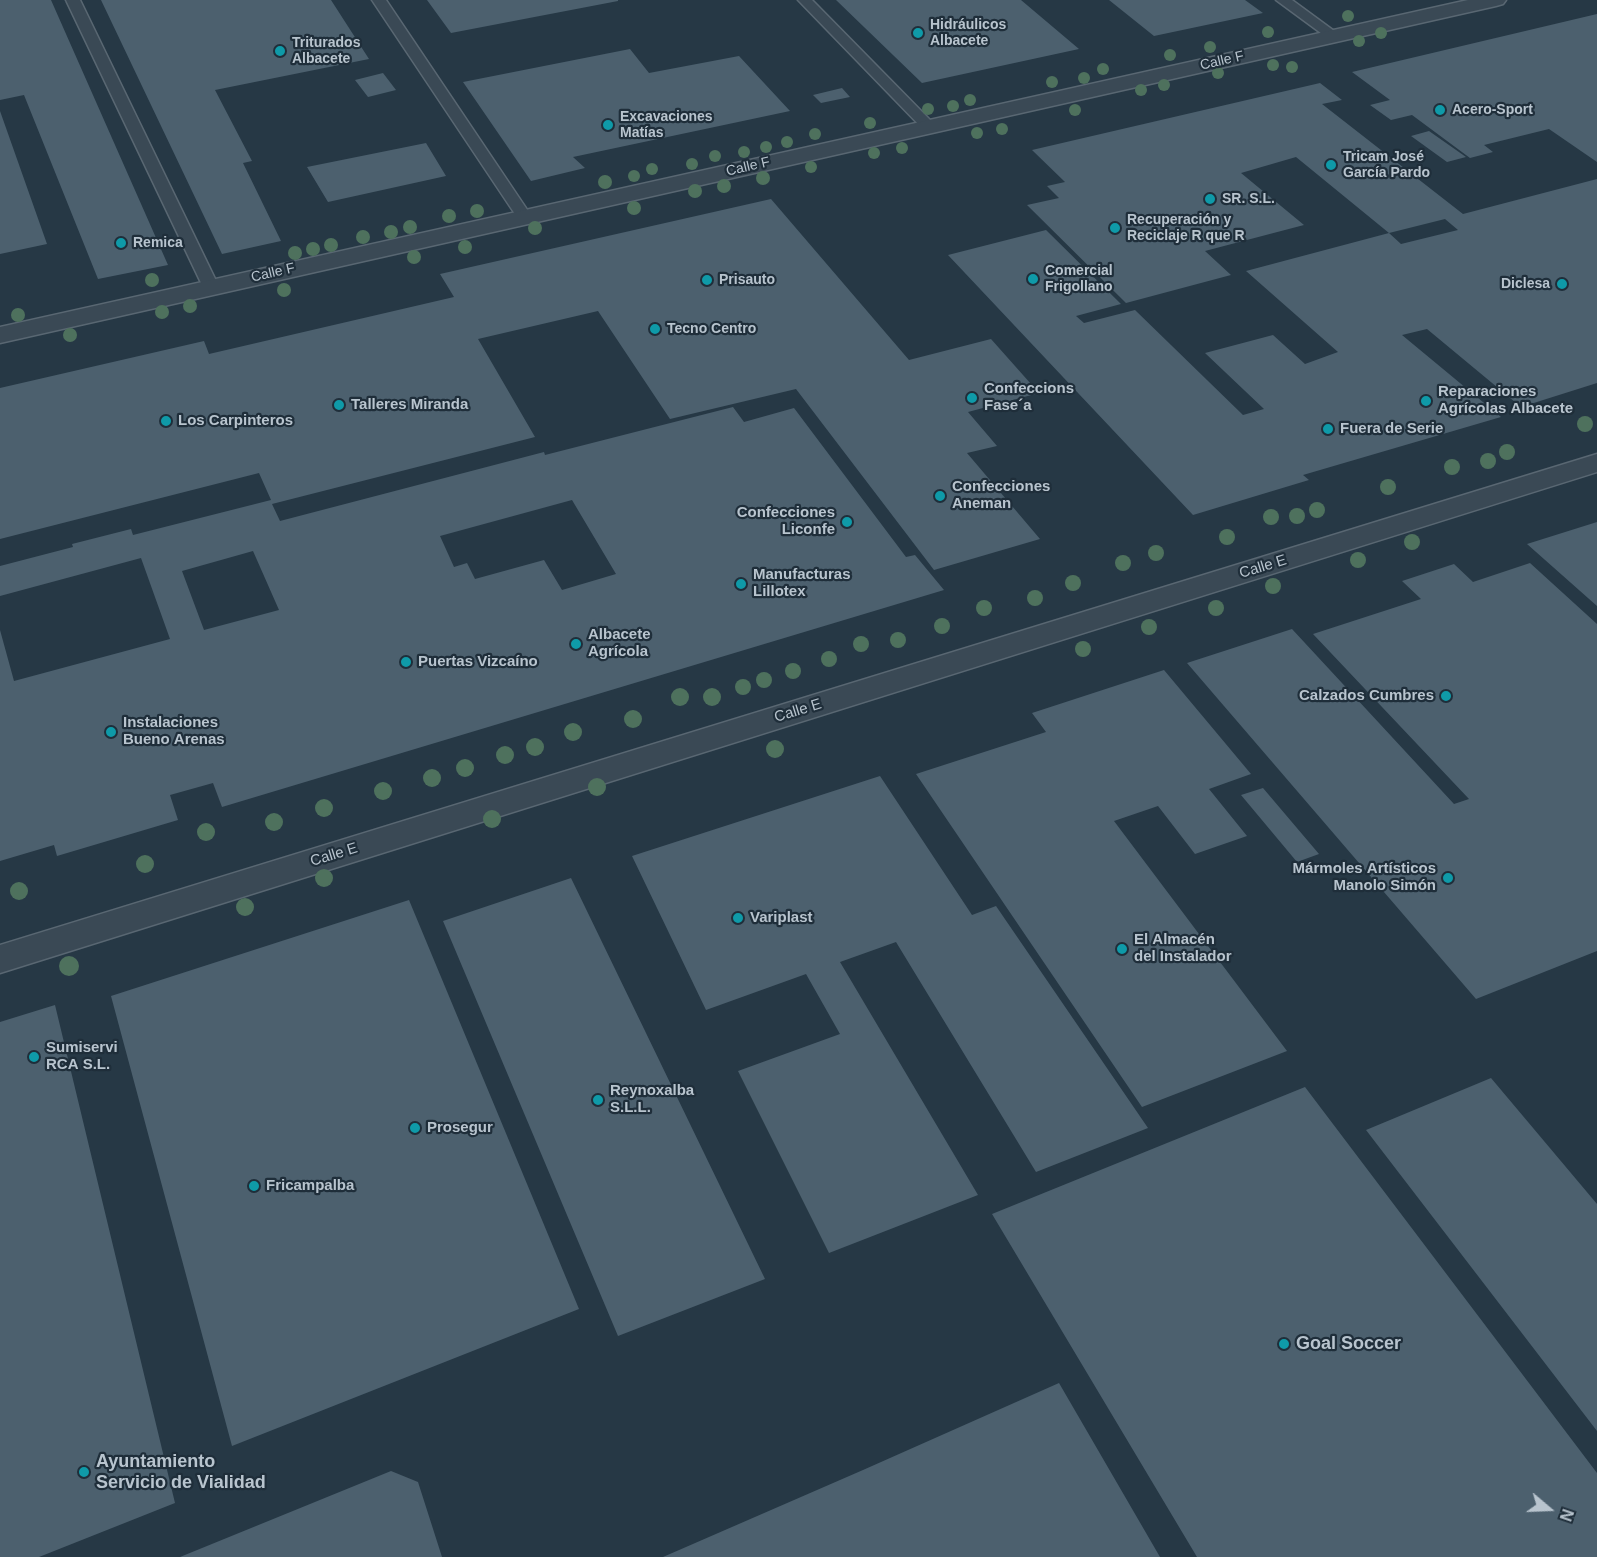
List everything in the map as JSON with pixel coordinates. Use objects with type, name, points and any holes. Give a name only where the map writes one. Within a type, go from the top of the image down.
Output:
[{"type":"street","name":"Calle F","points":[[0,335],[1496,0]]},
{"type":"street","name":"Calle E","points":[[0,959],[1597,463]]},
{"type":"lane","points":[[73,0],[211,287]]},
{"type":"lane","points":[[380,0],[524,217]]},
{"type":"lane","points":[[806,0],[929,127]]},
{"type":"lane","points":[[1283,0],[1334,36]]},
{"type":"building","points":[[0,0],[51,0],[168,265],[98,279],[24,95],[0,100]]},
{"type":"building","points":[[101,0],[331,0],[369,59],[215,90],[252,161],[243,163],[281,241],[222,254]]},
{"type":"building","points":[[427,0],[618,0],[618,1],[451,33]]},
{"type":"building","points":[[836,0],[1021,0],[1079,49],[922,83]]},
{"type":"building","points":[[1109,0],[1245,0],[1263,13],[1154,36]]},
{"type":"building","points":[[1597,14],[1597,162],[1549,129],[1484,145],[1493,152],[1470,158],[1412,115],[1391,120],[1370,105],[1390,100],[1352,72]]},
{"type":"building","name":"Excavaciones Matías","points":[[630,49],[649,73],[739,56],[790,111],[573,157],[585,168],[531,181],[463,82]]},
{"type":"building","points":[[383,73],[396,90],[368,97],[355,80]]},
{"type":"building","points":[[1320,83],[1342,100],[1322,104],[1463,214],[1597,179],[1597,383],[1521,407],[1427,329],[1402,335],[1501,417],[1303,475],[1309,480],[1193,515],[948,255],[1046,230],[1121,304],[1076,316],[1084,323],[1135,310],[1243,415],[1264,409],[1205,353],[1273,335],[1305,364],[1338,352],[1246,271],[1389,233],[1296,157],[1241,173],[1304,225],[1205,251],[1231,275],[1126,303],[1027,205],[1059,198],[1047,186],[1065,182],[1032,150]],"holes":[[[1445,219],[1458,230],[1401,244],[1389,233]]]},
{"type":"building","points":[[842,88],[850,97],[821,103],[813,95]]},
{"type":"building","points":[[0,111],[47,244],[0,254]]},
{"type":"building","points":[[1429,131],[1466,157],[1447,162],[1411,136]]},
{"type":"building","points":[[426,143],[446,176],[328,202],[307,167]]},
{"type":"building","points":[[771,199],[909,360],[991,339],[1039,393],[968,412],[997,446],[967,453],[1040,539],[934,570],[796,389],[670,419],[598,311],[478,339],[535,437],[272,504],[280,521],[544,452],[545,455],[733,407],[744,422],[794,408],[906,557],[915,555],[944,590],[222,807],[213,783],[170,795],[178,820],[57,856],[54,845],[0,861],[0,630],[14,681],[170,639],[141,558],[0,596],[0,566],[131,529],[133,535],[271,500],[259,473],[0,539],[0,388],[204,341],[209,354],[454,297],[440,274]],"holes":[[[572,500],[616,574],[562,590],[544,560],[475,579],[467,563],[454,567],[440,536]],[[253,551],[279,610],[204,630],[182,571]]]},
{"type":"building","points":[[1597,522],[1597,606],[1527,544]]},
{"type":"building","points":[[1530,563],[1597,624],[1597,951],[1476,999],[1187,663],[1292,629],[1454,804],[1469,799],[1313,634],[1421,599],[1402,581],[1454,564],[1473,582]]},
{"type":"building","name":"El Almacén del Instalador","points":[[1164,670],[1251,774],[1209,789],[1247,836],[1195,854],[1158,806],[1114,821],[1287,1051],[1142,1107],[916,774],[1046,732],[1032,713]]},
{"type":"building","points":[[880,776],[972,915],[996,906],[1148,1128],[1036,1172],[896,942],[840,962],[978,1195],[829,1253],[738,1071],[840,1034],[806,974],[706,1010],[632,856]]},
{"type":"building","points":[[1263,788],[1319,854],[1297,862],[1241,795]]},
{"type":"building","name":"Reynoxalba S.L.L.","points":[[571,878],[765,1279],[618,1336],[443,921]]},
{"type":"building","points":[[409,900],[579,1309],[232,1446],[111,996]]},
{"type":"building","points":[[55,1005],[175,1503],[39,1557],[0,1557],[0,1022]]},
{"type":"building","points":[[1491,1078],[1597,1204],[1597,1431],[1366,1130]]},
{"type":"building","name":"Goal Soccer","points":[[1305,1087],[1597,1473],[1597,1557],[1197,1557],[992,1214]]},
{"type":"building","points":[[1059,1383],[1160,1557],[663,1557],[863,1470]]},
{"type":"building","points":[[391,1471],[418,1482],[442,1557],[180,1557]]},
{"type":"place","name":"Hidráulicos Albacete","points":[[918,33]]},
{"type":"place","name":"Triturados Albacete","points":[[280,51]]},
{"type":"place","name":"Acero-Sport","points":[[1440,110]]},
{"type":"place","name":"Excavaciones Matías","points":[[608,125]]},
{"type":"place","name":"Tricam José García Pardo","points":[[1331,165]]},
{"type":"place","name":"SR. S.L.","points":[[1210,199]]},
{"type":"place","name":"Recuperación y Reciclaje R que R","points":[[1115,228]]},
{"type":"place","name":"Remica","points":[[121,243]]},
{"type":"place","name":"Comercial Frigollano","points":[[1033,279]]},
{"type":"place","name":"Prisauto","points":[[707,280]]},
{"type":"place","name":"Diclesa","points":[[1562,284]]},
{"type":"place","name":"Tecno Centro","points":[[655,329]]},
{"type":"place","name":"Confeccions Fase´a","points":[[972,398]]},
{"type":"place","name":"Reparaciones Agrícolas Albacete","points":[[1426,401]]},
{"type":"place","name":"Talleres Miranda","points":[[339,405]]},
{"type":"place","name":"Los Carpinteros","points":[[166,421]]},
{"type":"place","name":"Fuera de Serie","points":[[1328,429]]},
{"type":"place","name":"Confecciones Aneman","points":[[940,496]]},
{"type":"place","name":"Confecciones Liconfe","points":[[847,522]]},
{"type":"place","name":"Manufacturas Lillotex","points":[[741,584]]},
{"type":"place","name":"Albacete Agrícola","points":[[576,644]]},
{"type":"place","name":"Puertas Vizcaíno","points":[[406,662]]},
{"type":"place","name":"Calzados Cumbres","points":[[1446,696]]},
{"type":"place","name":"Instalaciones Bueno Arenas","points":[[111,732]]},
{"type":"place","name":"Mármoles Artísticos Manolo Simón","points":[[1448,878]]},
{"type":"place","name":"Variplast","points":[[738,918]]},
{"type":"place","name":"El Almacén del Instalador","points":[[1122,949]]},
{"type":"place","name":"Sumiservi RCA S.L.","points":[[34,1057]]},
{"type":"place","name":"Reynoxalba S.L.L.","points":[[598,1100]]},
{"type":"place","name":"Prosegur","points":[[415,1128]]},
{"type":"place","name":"Fricampalba","points":[[254,1186]]},
{"type":"place","name":"Goal Soccer","points":[[1284,1344]]},
{"type":"place","name":"Ayuntamiento Servicio de Vialidad","points":[[84,1472]]}]
